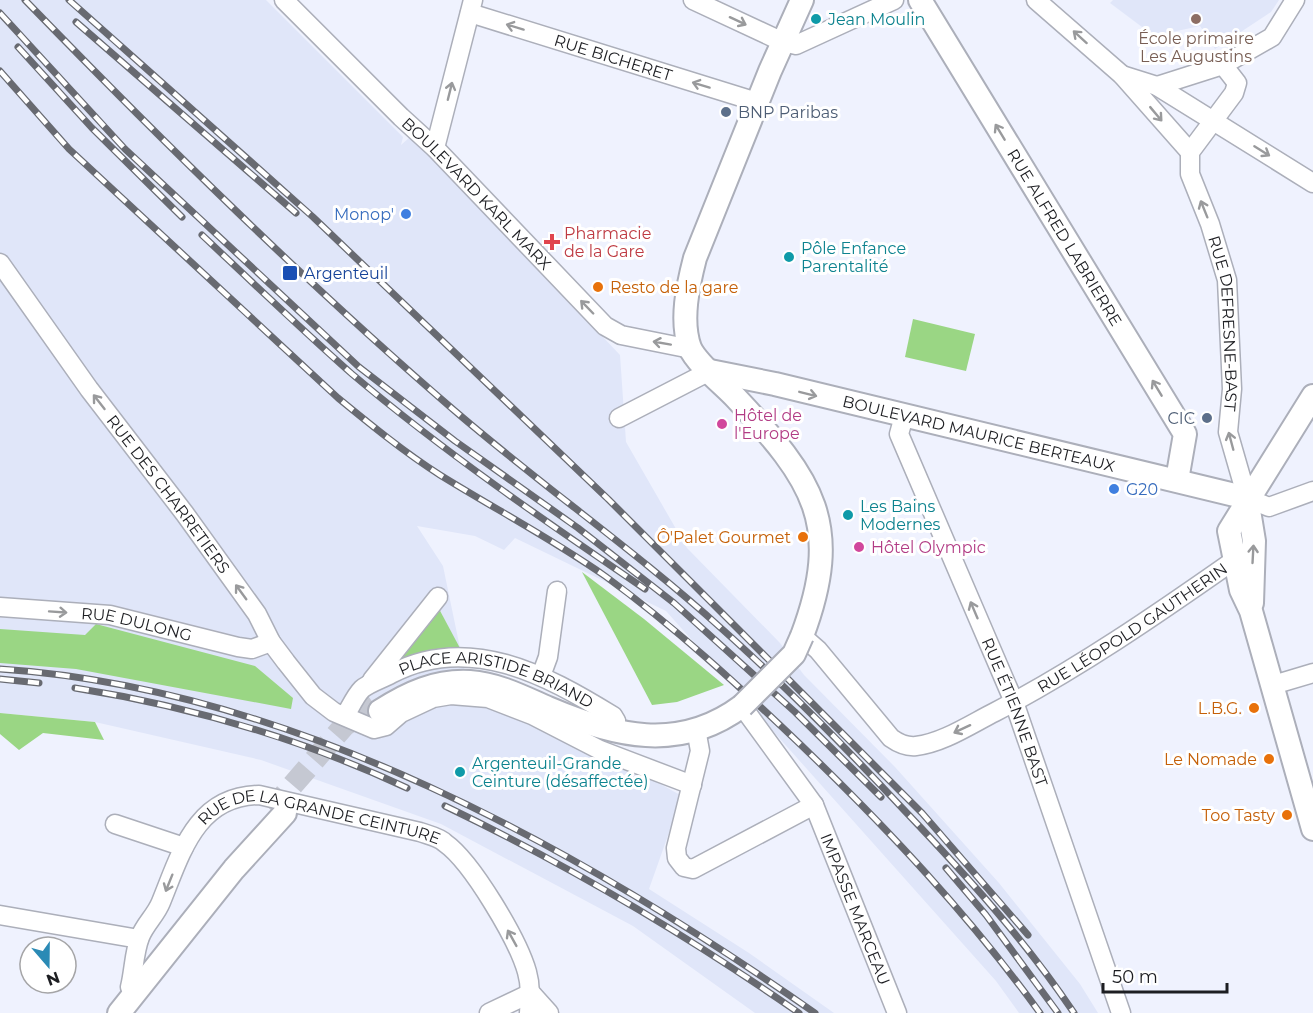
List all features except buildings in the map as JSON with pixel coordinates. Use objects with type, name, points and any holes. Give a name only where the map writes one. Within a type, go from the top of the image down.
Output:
[{"type":"main road","points":[[374,700],[450,682],[470,682],[501,688],[603,729],[621,734],[649,735],[696,729],[720,721],[742,706],[794,654],[814,605],[820,578],[822,548],[819,518],[813,499],[800,474],[749,412],[691,349],[687,312],[695,258],[757,102],[802,0]]},
{"type":"main road","name":"RUE ALFRED LABRIERRE","points":[[920,0],[1185,434],[1177,480]]},
{"type":"main road","name":"BOULEVARD MAURICE BERTEAUX","points":[[710,371],[775,384],[1247,498]]},
{"type":"main road","points":[[749,412],[762,392],[775,384]]},
{"type":"main road","points":[[1313,396],[1247,498],[1229,531],[1233,561],[1241,590],[1251,610],[1313,829]]},
{"type":"main road","points":[[1247,498],[1254,542],[1251,610]]},
{"type":"main road","points":[[374,700],[428,678],[460,673],[477,675],[525,689],[614,726],[649,735]]},
{"type":"main road","name":"RUE DE LA GRANDE CEINTURE","points":[[278,811],[234,869],[116,1013],[130,987],[278,811]]},
{"type":"street","name":"BOULEVARD KARL MARX","points":[[284,0],[435,148],[605,326],[621,335],[691,349]]},
{"type":"street","points":[[693,0],[791,45],[801,44],[894,0]]},
{"type":"street","points":[[1036,0],[1122,75],[1190,152],[1234,93],[1237,83],[1222,65]]},
{"type":"street","points":[[1157,86],[1222,65],[1272,37],[1295,0]]},
{"type":"street","points":[[435,148],[472,7]]},
{"type":"street","name":"RUE BICHERET","points":[[472,7],[757,102]]},
{"type":"street","points":[[1122,75],[1157,86],[1313,183]]},
{"type":"street","name":"RUE DEFRESNE-BAST","points":[[1190,152],[1190,174],[1210,224],[1227,280],[1232,389],[1228,432],[1247,498]]},
{"type":"street","name":"RUE DES CHARRETIERS","points":[[0,263],[89,389],[185,514],[257,614],[271,642],[313,696],[334,712],[345,716]]},
{"type":"street","points":[[619,418],[710,371]]},
{"type":"street","name":"RUE ÉTIENNE BAST","points":[[904,416],[899,434],[1014,702],[1121,1013]]},
{"type":"street","points":[[1247,498],[1269,507],[1313,491]]},
{"type":"street","name":"RUE LÉOPOLD GAUTHERIN","points":[[802,636],[818,650],[891,738],[907,746],[923,744],[959,730],[1014,702],[1129,635],[1233,561]]},
{"type":"street","points":[[541,676],[548,657],[557,591]]},
{"type":"street","name":"PLACE ARISTIDE BRIAND","points":[[374,700],[438,597]]},
{"type":"street","name":"RUE DULONG","points":[[0,607],[110,615],[252,649],[271,642]]},
{"type":"street","name":"PLACE ARISTIDE BRIAND","points":[[374,700],[404,668],[453,655],[482,659],[541,676],[613,716],[616,721],[614,726]]},
{"type":"street","points":[[1273,685],[1313,673]]},
{"type":"street","name":"PLACE ARISTIDE BRIAND","points":[[374,700],[362,689],[345,716],[365,726],[380,728],[418,704],[451,695],[488,698],[554,726],[600,750],[692,785]]},
{"type":"street","name":"IMPASSE MARCEAU","points":[[742,706],[814,804],[897,1013]]},
{"type":"street","points":[[696,729],[700,751],[676,848],[677,858],[684,867],[693,869],[704,865],[814,804]]},
{"type":"street","name":"RUE DE LA GRANDE CEINTURE","points":[[130,987],[139,939],[159,907],[193,830],[218,805],[244,795],[259,795],[420,832],[445,842],[466,865],[501,918],[520,954],[531,993]]},
{"type":"street","points":[[115,824],[184,847]]},
{"type":"street","points":[[0,915],[139,939]]},
{"type":"street","points":[[489,1013],[531,993]]},
{"type":"street","points":[[529,1013],[531,993]]},
{"type":"street","points":[[531,993],[549,1013]]},
{"type":"shaded area","points":[[0,0],[266,0],[403,137],[401,145],[410,137],[458,184],[620,355],[626,442],[687,548],[780,643],[804,675],[895,767],[999,883],[1080,984],[1098,1013],[1019,1013],[996,981],[666,611],[515,538],[504,550],[475,536],[417,526],[443,566],[466,677],[682,796],[649,889],[749,953],[834,1013],[755,1013],[633,926],[441,824],[261,760],[95,722],[0,713]]},
{"type":"shaded area","name":"École primaire Les Augustins","points":[[1113,0],[1279,0],[1271,12],[1215,49],[1200,26],[1163,34],[1150,33],[1110,3]]},
{"type":"green space","points":[[913,319],[975,334],[966,371],[905,357]]},
{"type":"green space","points":[[582,572],[644,619],[724,685],[677,702],[652,705]]},
{"type":"green space","points":[[438,607],[461,650],[401,659],[399,656]]},
{"type":"green space","points":[[96,624],[255,666],[293,698],[291,709],[76,669],[0,663],[0,629],[85,635]]},
{"type":"green space","points":[[0,713],[95,722],[104,740],[43,733],[19,750],[0,734]]},
{"type":"tunnel","points":[[271,810],[344,726],[374,704]]},
{"type":"railway","points":[[25,0],[129,106],[289,262],[399,362],[521,466],[657,573],[769,673],[860,764],[972,883],[1035,959],[1074,1013]]},
{"type":"railway","points":[[69,0],[313,217],[608,499],[922,813],[1028,935]]},
{"type":"railway","points":[[0,13],[125,149],[359,367],[455,441],[578,528],[674,603],[795,712],[881,797]]},
{"type":"railway","points":[[76,22],[296,213]]},
{"type":"railway","points":[[18,47],[92,128],[182,217]]},
{"type":"railway","points":[[0,71],[69,149],[338,398],[427,466],[565,549],[605,576],[681,636],[730,679],[802,746],[927,874],[985,942],[1040,1013]]},
{"type":"railway","points":[[202,235],[314,340],[387,403],[496,485],[645,589]]},
{"type":"railway","points":[[0,669],[109,683],[217,708],[324,743],[429,787],[531,837],[630,893],[815,1013]]},
{"type":"railway","points":[[0,679],[39,683]]},
{"type":"railway","points":[[75,688],[160,704],[244,726],[327,754],[407,788]]},
{"type":"railway","points":[[445,806],[536,852],[626,902],[714,956],[799,1013]]},
{"type":"railway","points":[[946,868],[986,915],[1058,1013]]},
{"type":"place","name":"Jean Moulin","points":[[816,19]]},
{"type":"place","name":"École primaire Les Augustins","points":[[1196,19]]},
{"type":"place","name":"BNP Paribas","points":[[726,112]]},
{"type":"place","name":"Monop'","points":[[406,214]]},
{"type":"place","name":"Pharmacie de la Gare","points":[[552,242]]},
{"type":"place","name":"Pôle Enfance Parentalité","points":[[789,257]]},
{"type":"place","name":"Argenteuil","points":[[290,273]]},
{"type":"place","name":"Resto de la gare","points":[[598,287]]},
{"type":"place","name":"CIC","points":[[1207,418]]},
{"type":"place","name":"Hôtel de l'Europe","points":[[722,424]]},
{"type":"place","name":"G20","points":[[1114,489]]},
{"type":"place","name":"Les Bains Modernes","points":[[848,515]]},
{"type":"place","name":"Ô'Palet Gourmet","points":[[803,537]]},
{"type":"place","name":"Hôtel Olympic","points":[[859,547]]},
{"type":"place","name":"L.B.G.","points":[[1254,708]]},
{"type":"place","name":"Le Nomade","points":[[1269,759]]},
{"type":"place","name":"Argenteuil-Grande Ceinture (désaffectée)","points":[[460,772]]},
{"type":"place","name":"Too Tasty","points":[[1287,815]]}]
